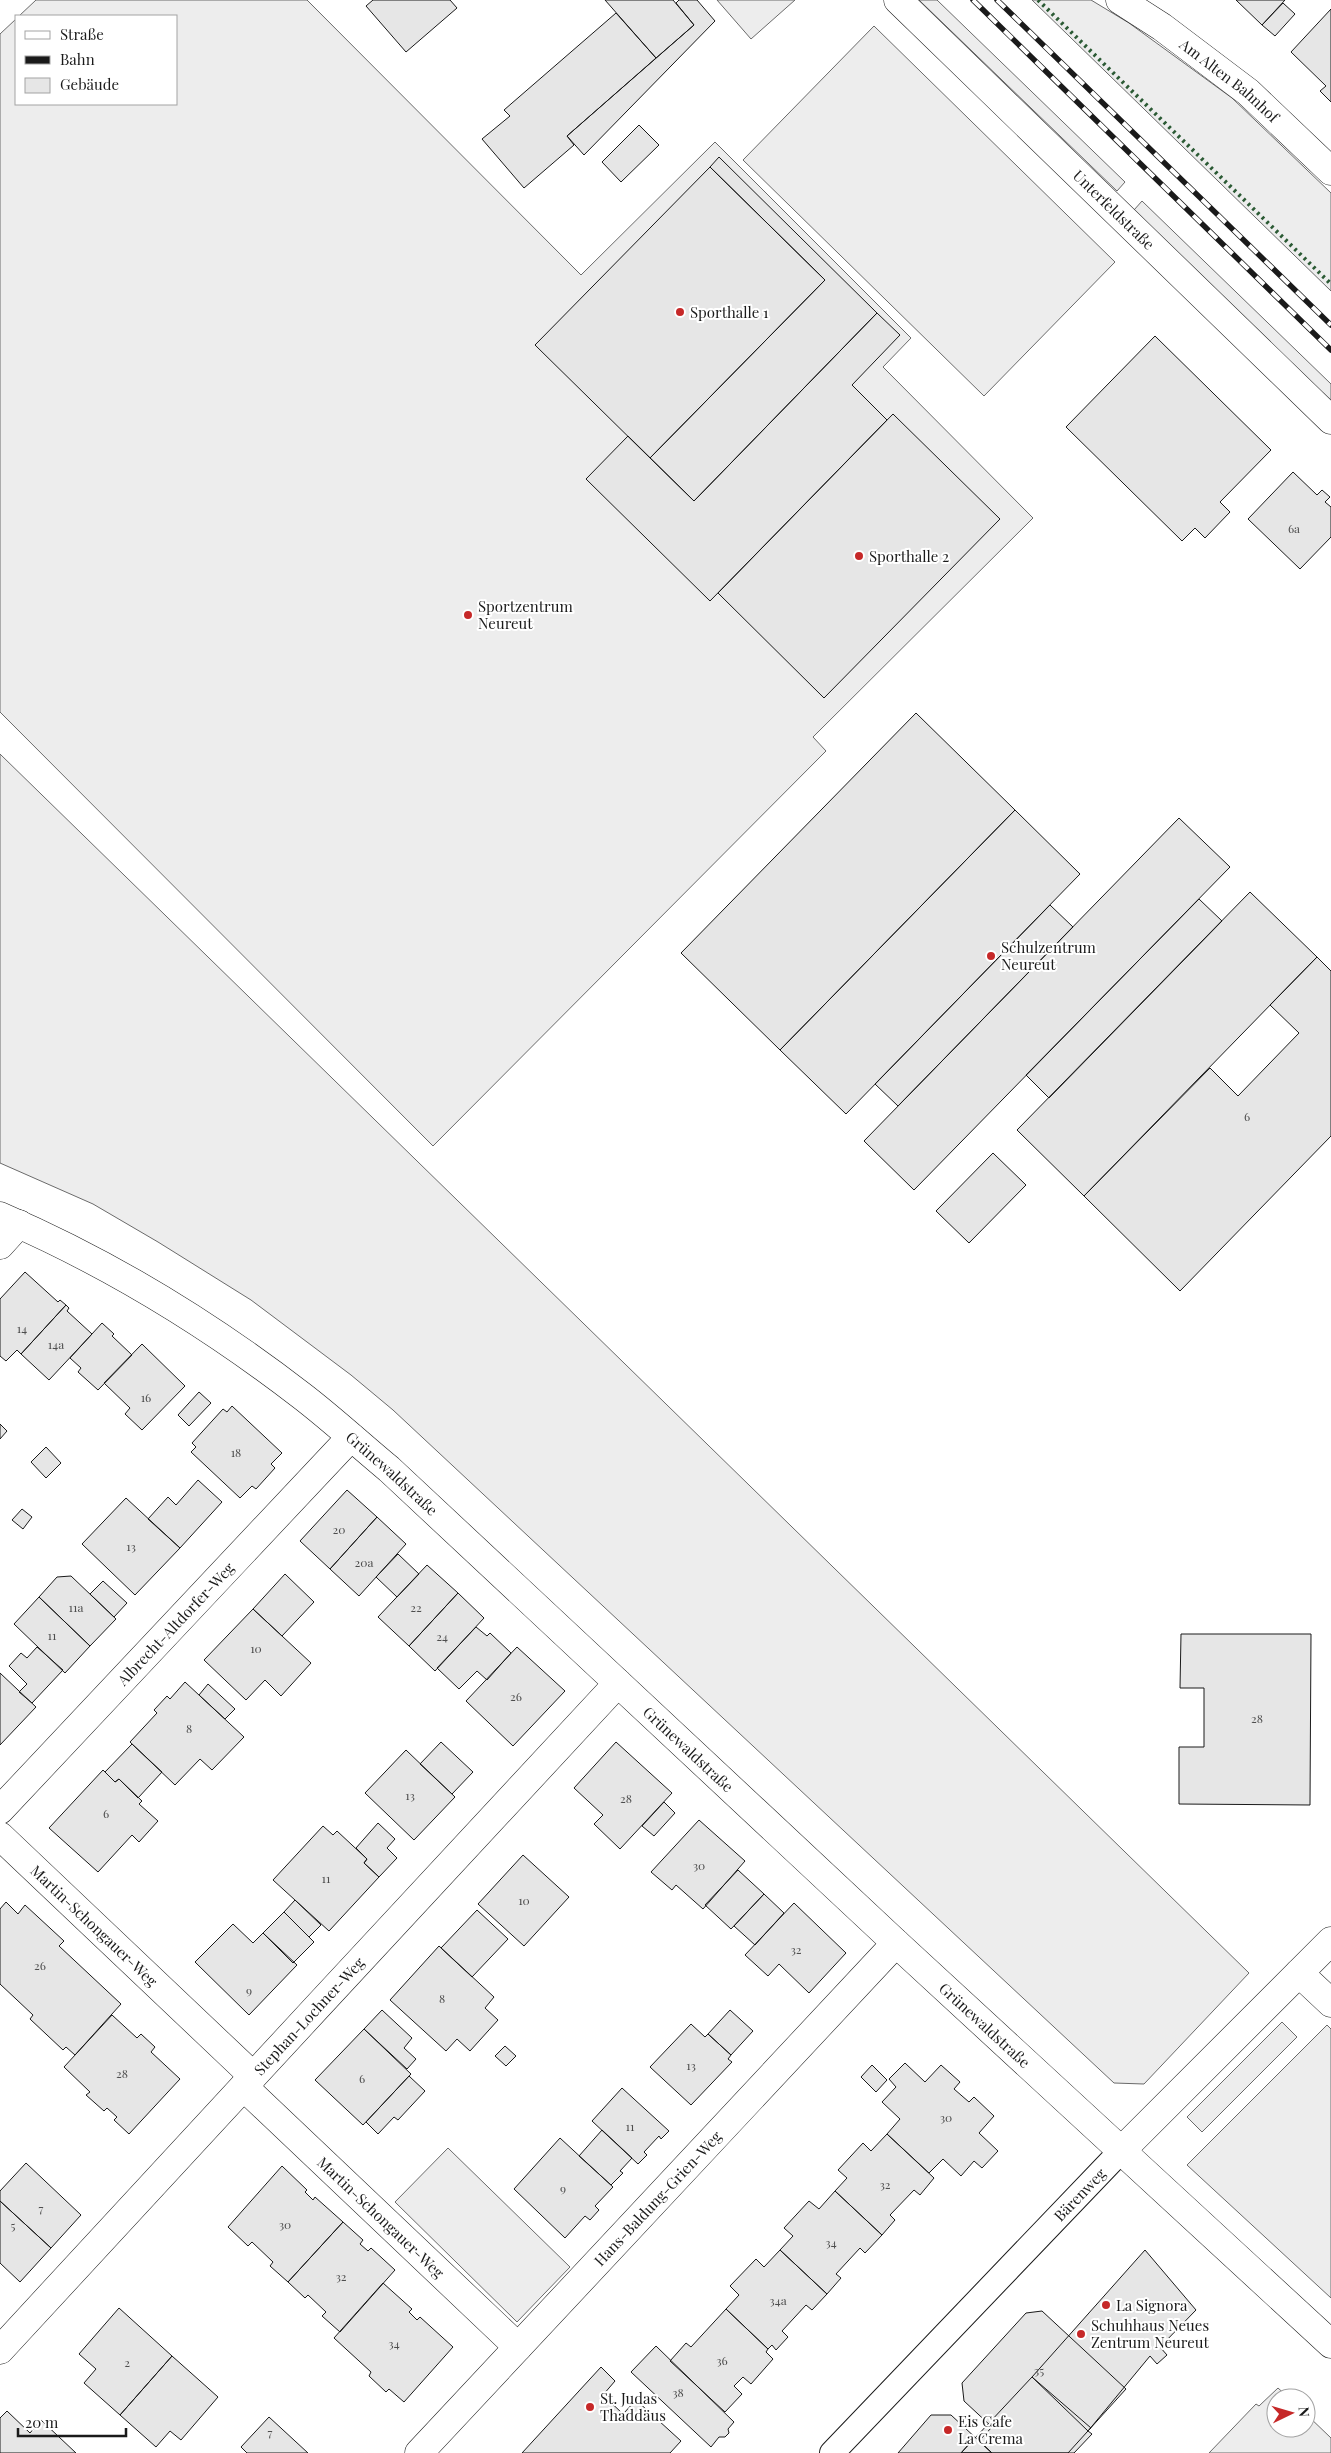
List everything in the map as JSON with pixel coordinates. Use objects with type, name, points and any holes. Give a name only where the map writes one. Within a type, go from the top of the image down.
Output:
[{"type":"street","name":"Unterfeldstraße","points":[[898,0],[1331,420]]},
{"type":"street","name":"Am Alten Bahnhof","points":[[1120,0],[1162,27],[1248,92],[1331,171]]},
{"type":"street","points":[[0,1245],[9,1220]]},
{"type":"street","name":"Grünewaldstraße","points":[[9,1220],[97,1264],[170,1306],[280,1380],[389,1469],[896,1943],[1331,2344]]},
{"type":"street","name":"Albrecht-Altdorfer-Weg","points":[[0,1810],[351,1437]]},
{"type":"street","name":"Stephan-Lochner-Weg","points":[[0,2350],[249,2082],[305,2018],[618,1684]]},
{"type":"street","name":"Martin-Schongauer-Weg","points":[[0,1836],[518,2347]]},
{"type":"street","name":"Bärenweg","points":[[832,2453],[1121,2151],[1331,1941]]},
{"type":"street","name":"Hans-Baldung-Grien-Weg","points":[[419,2453],[896,1943]]},
{"type":"street","points":[[1299,1973],[1331,2003]]},
{"type":"shaded area","name":"Sportzentrum Neureut","points":[[36,0],[307,0],[581,275],[715,142],[911,338],[883,367],[1033,518],[813,737],[826,751],[433,1146],[0,712],[0,34],[15,20],[15,105],[178,105],[178,15],[20,15]]},
{"type":"shaded area","points":[[717,0],[795,0],[751,39]]},
{"type":"shaded area","points":[[919,0],[937,0],[1125,182],[1117,191]]},
{"type":"shaded area","points":[[1032,0],[1091,0],[1129,23],[1232,98],[1331,193],[1331,291]]},
{"type":"shaded area","points":[[874,26],[1115,262],[984,396],[743,160]]},
{"type":"shaded area","points":[[1142,201],[1331,384],[1331,401],[1134,210]]},
{"type":"shaded area","points":[[0,754],[1249,1973],[1144,2084],[1114,2083],[393,1410],[351,1375],[251,1300],[158,1242],[93,1204],[0,1163]]},
{"type":"shaded area","points":[[1282,2022],[1297,2037],[1202,2132],[1187,2117]]},
{"type":"shaded area","points":[[1327,2025],[1331,2029],[1331,2298],[1187,2165]]},
{"type":"shaded area","points":[[448,2148],[570,2267],[517,2322],[395,2202]]},
{"type":"shaded area","points":[[1266,2399],[1266,2438],[1316,2438],[1316,2424],[1331,2438],[1331,2453],[1209,2453],[1256,2404],[1259,2406]]},
{"type":"building","points":[[373,0],[450,0],[457,8],[406,52],[366,6]]},
{"type":"building","points":[[605,0],[673,0],[694,25],[656,58]]},
{"type":"building","points":[[679,0],[697,0],[715,21],[584,155],[567,136],[694,25],[676,3]]},
{"type":"building","points":[[1236,0],[1285,0],[1262,25]]},
{"type":"building","points":[[1283,3],[1295,14],[1275,36],[1262,25]]},
{"type":"building","points":[[1331,9],[1331,102],[1320,91],[1326,86],[1291,52]]},
{"type":"building","points":[[616,13],[656,58],[567,136],[574,145],[524,188],[482,139],[510,116],[504,110]]},
{"type":"building","points":[[639,125],[659,145],[621,182],[602,162]]},
{"type":"building","points":[[719,157],[877,313],[694,501],[650,458],[825,280],[710,167]]},
{"type":"building","name":"Sporthalle 1","points":[[710,167],[825,280],[650,458],[535,345]]},
{"type":"building","points":[[877,313],[900,335],[852,385],[887,420],[710,601],[586,479],[628,436],[694,501]]},
{"type":"building","points":[[1155,336],[1271,450],[1220,502],[1230,512],[1205,538],[1195,528],[1182,541],[1066,427]]},
{"type":"building","name":"Sporthalle 2","points":[[893,414],[1000,519],[824,698],[718,593]]},
{"type":"building","points":[[1293,472],[1317,495],[1322,490],[1330,497],[1325,502],[1331,507],[1331,537],[1300,569],[1248,519]]},
{"type":"building","points":[[916,713],[1015,810],[780,1050],[681,953]]},
{"type":"building","points":[[1015,810],[1080,874],[846,1114],[780,1050]]},
{"type":"building","points":[[1179,818],[1230,867],[914,1190],[864,1141]]},
{"type":"building","points":[[1250,892],[1317,957],[1084,1196],[1017,1130]]},
{"type":"building","points":[[1199,899],[1222,921],[1049,1098],[1026,1075]]},
{"type":"building","points":[[1050,905],[1073,927],[898,1106],[875,1084]]},
{"type":"building","points":[[1317,957],[1331,971],[1331,1136],[1180,1291],[1084,1196],[1210,1068],[1238,1096],[1299,1033],[1270,1005]]},
{"type":"building","points":[[993,1153],[1026,1185],[969,1243],[936,1211]]},
{"type":"building","points":[[25,1272],[58,1302],[60,1300],[66,1305],[21,1354],[17,1350],[6,1361],[0,1356],[0,1299]]},
{"type":"building","points":[[66,1305],[69,1308],[67,1311],[92,1334],[49,1380],[21,1354]]},
{"type":"building","points":[[102,1323],[114,1334],[112,1336],[132,1355],[98,1390],[78,1372],[81,1368],[70,1358]]},
{"type":"building","points":[[142,1344],[185,1386],[142,1430],[125,1414],[130,1408],[104,1383]]},
{"type":"building","points":[[199,1392],[211,1403],[189,1426],[178,1415]]},
{"type":"building","points":[[232,1406],[282,1453],[271,1464],[275,1468],[256,1489],[252,1486],[240,1498],[191,1452],[196,1447],[192,1443],[223,1409],[227,1412]]},
{"type":"building","points":[[0,1424],[7,1431],[0,1439]]},
{"type":"building","points":[[46,1447],[61,1463],[46,1478],[31,1462]]},
{"type":"building","points":[[198,1480],[222,1502],[180,1548],[148,1519],[168,1497],[176,1505]]},
{"type":"building","points":[[347,1490],[377,1517],[330,1569],[300,1541]]},
{"type":"building","points":[[126,1498],[180,1548],[135,1595],[82,1544]]},
{"type":"building","points":[[22,1509],[32,1517],[23,1529],[12,1520]]},
{"type":"building","points":[[377,1517],[406,1544],[359,1596],[330,1569]]},
{"type":"building","points":[[398,1554],[419,1574],[397,1597],[376,1577]]},
{"type":"building","points":[[427,1565],[458,1593],[409,1646],[378,1617]]},
{"type":"building","points":[[285,1574],[314,1602],[282,1636],[253,1609]]},
{"type":"building","points":[[71,1576],[116,1619],[90,1646],[39,1597],[57,1577]]},
{"type":"building","points":[[103,1581],[127,1603],[114,1617],[90,1594]]},
{"type":"building","points":[[458,1593],[484,1618],[435,1671],[409,1646]]},
{"type":"building","points":[[39,1597],[90,1646],[65,1673],[14,1624]]},
{"type":"building","points":[[253,1609],[311,1663],[281,1696],[265,1680],[246,1700],[204,1660]]},
{"type":"building","points":[[476,1627],[487,1636],[490,1633],[511,1653],[487,1680],[477,1671],[459,1689],[437,1668]]},
{"type":"building","points":[[1181,1634],[1311,1634],[1310,1805],[1179,1804],[1179,1747],[1204,1747],[1204,1688],[1180,1688]]},
{"type":"building","points":[[37,1647],[63,1670],[32,1703],[19,1692],[27,1684],[9,1666],[21,1653],[27,1658]]},
{"type":"building","points":[[517,1647],[565,1691],[513,1746],[466,1701]]},
{"type":"building","points":[[0,1673],[36,1707],[0,1745]]},
{"type":"building","points":[[185,1682],[244,1737],[212,1770],[200,1759],[175,1785],[130,1742],[157,1713],[154,1710],[167,1696],[170,1699]]},
{"type":"building","points":[[208,1684],[235,1709],[225,1719],[199,1695]]},
{"type":"building","points":[[441,1742],[473,1772],[452,1794],[420,1764]]},
{"type":"building","points":[[616,1742],[672,1793],[620,1849],[594,1824],[603,1815],[574,1788]]},
{"type":"building","points":[[132,1744],[162,1772],[138,1798],[119,1779],[115,1782],[105,1772]]},
{"type":"building","points":[[406,1750],[455,1797],[414,1840],[365,1793]]},
{"type":"building","points":[[103,1770],[115,1782],[119,1779],[142,1801],[139,1804],[158,1821],[139,1842],[132,1835],[98,1872],[49,1828]]},
{"type":"building","points":[[664,1802],[675,1813],[654,1836],[642,1826]]},
{"type":"building","points":[[699,1820],[745,1861],[703,1909],[676,1885],[672,1890],[651,1872]]},
{"type":"building","points":[[378,1823],[395,1839],[387,1848],[397,1858],[379,1877],[364,1863],[367,1859],[356,1848]]},
{"type":"building","points":[[323,1826],[333,1835],[337,1831],[367,1859],[364,1863],[379,1877],[329,1931],[273,1880]]},
{"type":"building","points":[[523,1855],[569,1897],[524,1946],[478,1904]]},
{"type":"building","points":[[738,1870],[764,1894],[731,1929],[705,1905]]},
{"type":"building","points":[[764,1894],[784,1913],[755,1945],[734,1926]]},
{"type":"building","points":[[295,1900],[321,1925],[309,1937],[284,1912]]},
{"type":"building","points":[[6,1902],[18,1914],[25,1905],[64,1941],[59,1946],[121,2004],[75,2055],[66,2047],[63,2050],[30,2019],[33,2015],[0,1984],[0,1909]]},
{"type":"building","points":[[794,1903],[846,1953],[809,1993],[779,1964],[768,1976],[745,1955]]},
{"type":"building","points":[[477,1910],[508,1939],[472,1977],[441,1948]]},
{"type":"building","points":[[284,1912],[314,1942],[293,1963],[263,1933]]},
{"type":"building","points":[[233,1924],[253,1943],[263,1933],[297,1965],[249,2015],[195,1962]]},
{"type":"building","points":[[439,1946],[494,1997],[485,2008],[498,2020],[470,2051],[457,2039],[446,2051],[390,2000]]},
{"type":"building","points":[[382,2010],[412,2038],[404,2048],[416,2059],[407,2069],[364,2029]]},
{"type":"building","points":[[730,2010],[753,2031],[731,2055],[708,2034]]},
{"type":"building","points":[[112,2015],[137,2038],[141,2034],[155,2047],[151,2052],[180,2079],[129,2134],[114,2120],[117,2117],[107,2108],[104,2111],[86,2095],[90,2092],[64,2067]]},
{"type":"building","points":[[691,2024],[705,2037],[708,2034],[731,2055],[728,2059],[732,2062],[691,2105],[650,2067]]},
{"type":"building","points":[[364,2029],[411,2074],[363,2125],[315,2080]]},
{"type":"building","points":[[505,2046],[516,2056],[506,2066],[495,2056]]},
{"type":"building","points":[[905,2063],[925,2082],[941,2065],[960,2082],[954,2089],[969,2102],[974,2097],[994,2116],[979,2133],[998,2151],[982,2168],[974,2161],[961,2176],[943,2159],[929,2173],[887,2134],[900,2119],[882,2102],[896,2087],[889,2079]]},
{"type":"building","points":[[872,2065],[887,2080],[876,2092],[861,2077]]},
{"type":"building","points":[[409,2076],[425,2091],[398,2120],[394,2117],[378,2134],[366,2122]]},
{"type":"building","points":[[622,2088],[669,2131],[661,2139],[659,2136],[644,2152],[647,2155],[638,2164],[592,2121]]},
{"type":"building","points":[[602,2130],[632,2158],[620,2171],[623,2173],[611,2185],[579,2156]]},
{"type":"building","points":[[887,2134],[934,2178],[920,2195],[914,2190],[890,2215],[895,2220],[882,2235],[835,2191],[847,2178],[838,2170],[863,2143],[871,2151]]},
{"type":"building","points":[[560,2138],[613,2187],[595,2206],[599,2210],[590,2220],[585,2216],[565,2238],[514,2189]]},
{"type":"building","points":[[26,2163],[81,2215],[51,2248],[0,2201],[0,2191]]},
{"type":"building","points":[[282,2166],[307,2190],[305,2192],[313,2200],[315,2197],[343,2222],[288,2282],[270,2266],[273,2262],[252,2242],[248,2246],[228,2227]]},
{"type":"building","points":[[835,2191],[882,2235],[865,2253],[860,2248],[836,2274],[841,2278],[827,2294],[780,2250],[793,2236],[784,2228],[809,2201],[819,2209]]},
{"type":"building","points":[[0,2201],[51,2248],[20,2282],[0,2263]]},
{"type":"building","points":[[343,2222],[363,2240],[360,2244],[368,2251],[371,2248],[395,2270],[340,2332],[322,2316],[326,2312],[308,2295],[305,2298],[288,2282]]},
{"type":"building","points":[[780,2250],[827,2294],[812,2310],[806,2305],[782,2331],[788,2337],[776,2350],[772,2345],[768,2349],[726,2309],[739,2295],[730,2286],[756,2259],[764,2267]]},
{"type":"building","points":[[1145,2250],[1196,2310],[1160,2347],[1167,2355],[1157,2364],[1150,2356],[1088,2431],[1032,2377]]},
{"type":"building","points":[[383,2283],[412,2309],[409,2312],[417,2320],[420,2317],[453,2347],[404,2402],[389,2389],[386,2392],[369,2376],[371,2372],[334,2338]]},
{"type":"building","points":[[119,2308],[172,2356],[120,2415],[84,2383],[96,2369],[79,2354]]},
{"type":"building","points":[[726,2309],[768,2349],[766,2352],[773,2359],[751,2384],[743,2377],[734,2386],[742,2394],[725,2412],[670,2361],[686,2343],[691,2347]]},
{"type":"building","points":[[1042,2311],[1126,2389],[1068,2453],[992,2453],[979,2441],[992,2427],[964,2401],[962,2383],[1026,2313]]},
{"type":"building","points":[[656,2346],[734,2422],[728,2429],[729,2433],[725,2437],[719,2437],[711,2447],[631,2372]]},
{"type":"building","points":[[172,2356],[218,2397],[181,2440],[170,2431],[156,2447],[120,2415]]},
{"type":"building","name":"St. Judas Thaddäus","points":[[601,2367],[615,2381],[603,2395],[623,2414],[636,2400],[681,2441],[670,2453],[522,2453]]},
{"type":"building","points":[[1032,2377],[1091,2428],[1088,2431],[1092,2434],[1074,2453],[961,2453]]},
{"type":"building","points":[[7,2411],[30,2433],[41,2420],[76,2453],[0,2453],[0,2418]]},
{"type":"building","points":[[931,2415],[951,2415],[992,2453],[898,2453]]},
{"type":"building","points":[[269,2417],[308,2453],[247,2453],[241,2447]]},
{"type":"building","points":[[975,2437],[992,2453],[961,2453]]},
{"type":"railway","points":[[973,0],[1331,350]]},
{"type":"railway","points":[[997,0],[1331,325]]},
{"type":"hedge","points":[[1038,0],[1331,284]]},
{"type":"place","name":"Sporthalle 1","points":[[680,312]]},
{"type":"place","name":"Sporthalle 2","points":[[859,556]]},
{"type":"place","name":"Sportzentrum Neureut","points":[[468,615]]},
{"type":"place","name":"Schulzentrum Neureut","points":[[991,956]]},
{"type":"place","name":"La Signora","points":[[1106,2305]]},
{"type":"place","name":"Schuhhaus Neues Zentrum Neureut","points":[[1081,2334]]},
{"type":"place","name":"St. Judas Thaddäus","points":[[590,2407]]},
{"type":"place","name":"Eis Cafe La Crema","points":[[948,2430]]}]
